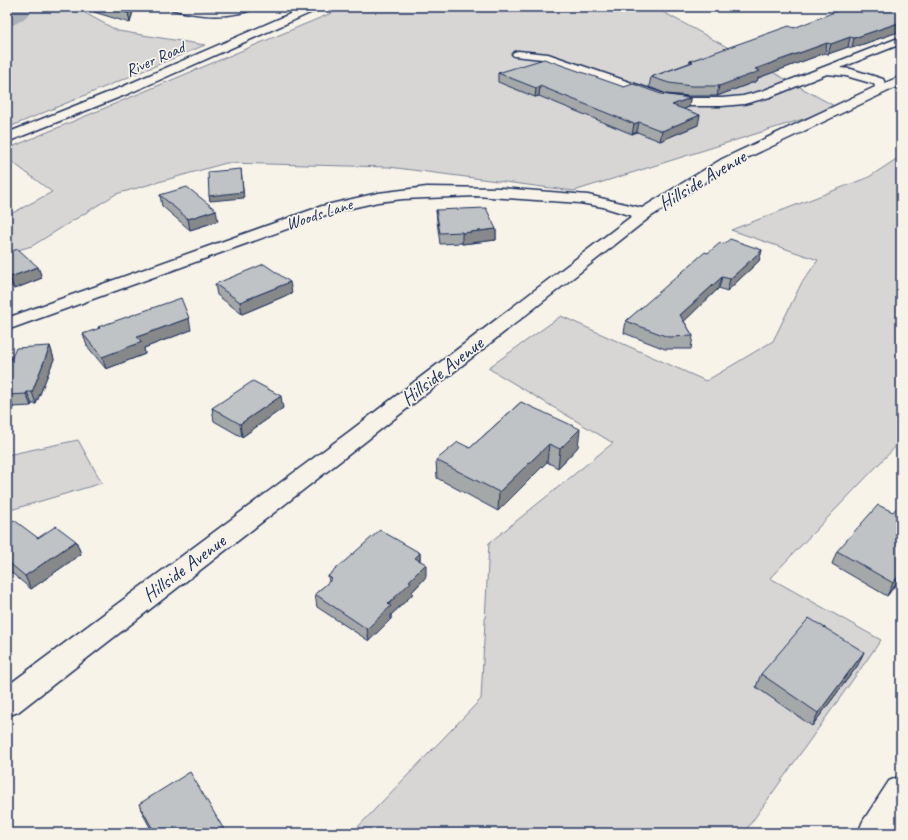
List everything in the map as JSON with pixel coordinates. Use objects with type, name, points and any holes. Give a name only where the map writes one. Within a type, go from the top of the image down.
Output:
[{"type":"street","points":[[175,7],[192,12],[212,14],[225,13],[249,7]]},
{"type":"street","name":"River Road","points":[[7,138],[126,90],[315,7]]},
{"type":"street","points":[[518,54],[544,56],[665,98],[689,102],[722,102],[744,100],[766,94],[831,71],[901,40]]},
{"type":"street","points":[[831,71],[838,76],[872,86],[889,84]]},
{"type":"street","name":"Hillside Avenue","points":[[7,703],[358,436],[644,214],[727,162],[889,84]]},
{"type":"street","name":"Woods Lane","points":[[7,324],[328,209],[371,198],[410,192],[441,190],[506,192],[599,201],[644,214]]},
{"type":"street","points":[[875,833],[901,792]]},
{"type":"shaded area","points":[[7,7],[87,7],[85,13],[118,31],[205,45],[7,128]]},
{"type":"shaded area","points":[[346,7],[654,7],[838,108],[574,191],[389,167],[226,163],[116,194],[32,246],[7,253],[7,216],[52,192],[7,158],[7,149]]},
{"type":"shaded area","points":[[901,156],[901,441],[770,578],[881,640],[744,833],[352,833],[481,699],[489,543],[613,443],[488,368],[561,316],[706,381],[773,341],[801,284],[818,260],[731,230],[869,177]]},
{"type":"shaded area","points":[[78,440],[102,483],[7,511],[7,455]]},
{"type":"building","points":[[109,7],[129,7],[128,13]]},
{"type":"building","points":[[847,7],[901,7],[901,22],[854,38],[850,37],[831,44],[827,43],[755,69],[760,71],[719,86],[691,86],[669,83],[651,77],[693,62],[690,61],[789,26],[794,28]]},
{"type":"building","points":[[544,59],[624,87],[633,84],[661,94],[690,98],[672,105],[700,115],[662,131],[639,122],[634,124],[540,86],[536,88],[498,73]]},
{"type":"building","points":[[241,169],[243,192],[209,196],[208,172]]},
{"type":"building","points":[[187,187],[216,210],[188,219],[160,195]]},
{"type":"building","points":[[486,208],[496,229],[462,233],[440,233],[436,210]]},
{"type":"building","points":[[730,239],[762,250],[730,279],[722,277],[680,315],[693,336],[668,337],[626,321],[705,252],[708,253],[720,243],[724,244]]},
{"type":"building","points":[[18,249],[38,267],[10,277],[7,274],[7,253]]},
{"type":"building","points":[[264,264],[290,282],[240,302],[215,284]]},
{"type":"building","points":[[181,298],[189,318],[137,337],[142,342],[102,357],[83,334],[100,328],[98,327]]},
{"type":"building","points":[[50,346],[32,392],[27,392],[26,394],[8,395],[7,398],[7,365],[9,364],[16,348]]},
{"type":"building","points":[[253,381],[281,396],[240,424],[212,408]]},
{"type":"building","points":[[521,402],[580,429],[560,449],[549,444],[499,492],[436,460],[458,442],[470,448]]},
{"type":"building","points":[[901,503],[901,573],[893,583],[837,551],[878,505],[893,512]]},
{"type":"building","points":[[14,520],[38,538],[56,526],[76,541],[25,576],[7,561],[7,525]]},
{"type":"building","points":[[380,530],[420,553],[415,558],[426,564],[409,581],[411,582],[388,604],[391,606],[367,629],[315,594],[332,579],[328,576]]},
{"type":"building","points":[[809,618],[864,652],[818,713],[761,674]]},
{"type":"building","points":[[190,772],[226,833],[155,833],[139,804]]},
{"type":"building","points":[[101,829],[103,833],[96,833]]},
{"type":"waterway","points":[[7,19],[22,7]]}]
